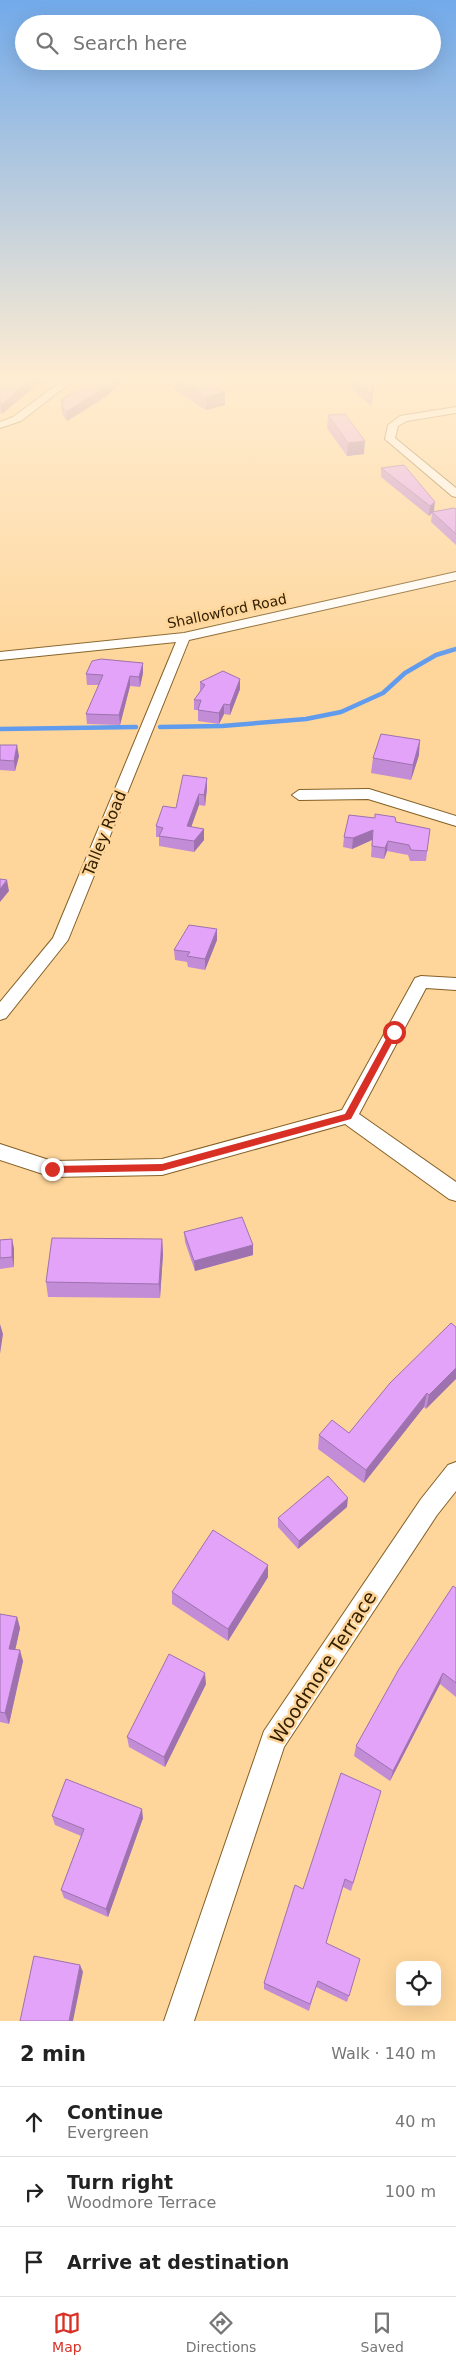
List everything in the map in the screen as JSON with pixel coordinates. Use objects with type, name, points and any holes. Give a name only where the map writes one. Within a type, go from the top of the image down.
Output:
[{"type":"street","points":[[433,474],[454,491]]},
{"type":"street","name":"Shallowford Road","points":[[0,656],[184,638],[456,576]]},
{"type":"street","points":[[429,582],[456,588]]},
{"type":"street","name":"Talley Road","points":[[0,1014],[60,940],[184,638]]},
{"type":"street","points":[[299,795],[369,794],[456,822]]},
{"type":"street","points":[[0,1152],[52,1169],[162,1168],[348,1116],[421,982],[456,984]]},
{"type":"street","points":[[348,1116],[456,1193]]},
{"type":"street","name":"Woodmore Terrace","points":[[179,2021],[273,1740],[429,1507],[456,1474]]},
{"type":"building","points":[[389,474],[412,474],[435,502],[430,506]]},
{"type":"building","points":[[456,509],[456,534],[432,512]]},
{"type":"building","points":[[101,659],[143,663],[139,677],[130,676],[119,715],[86,714],[103,675],[86,674],[92,661]]},
{"type":"building","points":[[223,671],[240,679],[230,705],[224,704],[219,713],[198,710],[201,700],[194,700],[205,685],[200,682]]},
{"type":"building","points":[[381,734],[420,740],[413,765],[373,758]]},
{"type":"building","points":[[0,745],[17,745],[14,761],[0,760]]},
{"type":"building","points":[[183,775],[207,778],[204,795],[199,794],[187,826],[204,829],[194,841],[159,836],[163,828],[156,826],[163,806],[176,808]]},
{"type":"building","points":[[375,814],[395,817],[396,822],[430,829],[427,851],[411,850],[409,845],[388,841],[385,848],[372,846],[373,830],[353,838],[344,837],[349,815],[375,818]]},
{"type":"building","points":[[0,879],[7,880],[0,889]]},
{"type":"building","points":[[189,925],[217,929],[205,959],[187,956],[190,952],[174,950]]},
{"type":"building","points":[[242,1217],[253,1245],[194,1261],[184,1232]]},
{"type":"building","points":[[52,1238],[162,1239],[159,1284],[46,1282]]},
{"type":"building","points":[[12,1239],[12,1257],[0,1258],[0,1240]]},
{"type":"building","points":[[451,1323],[456,1327],[456,1368],[429,1395],[427,1393],[366,1470],[319,1435],[332,1420],[349,1433],[390,1383]]},
{"type":"building","points":[[328,1476],[348,1498],[299,1541],[278,1518]]},
{"type":"building","points":[[213,1530],[268,1565],[228,1629],[172,1592]]},
{"type":"building","points":[[453,1586],[456,1588],[456,1683],[443,1673],[393,1771],[356,1746],[399,1669]]},
{"type":"building","points":[[0,1614],[17,1617],[9,1649],[20,1650],[5,1713],[0,1712]]},
{"type":"building","points":[[169,1654],[205,1673],[164,1757],[127,1737]]},
{"type":"building","points":[[341,1773],[381,1791],[353,1883],[345,1879],[326,1943],[360,1959],[349,1996],[318,1981],[310,2004],[264,1983],[295,1885],[303,1889]]},
{"type":"building","points":[[66,1779],[142,1809],[106,1909],[61,1890],[84,1829],[52,1816]]},
{"type":"building","points":[[34,1956],[80,1965],[69,2021],[20,2021]]},
{"type":"waterway","points":[[160,727],[222,726],[306,719],[341,712],[383,693],[405,673],[436,655],[456,649]]},
{"type":"waterway","points":[[0,729],[136,727]]},
{"type":"route","points":[[52,1169],[162,1168],[348,1116],[394,1032]]}]
